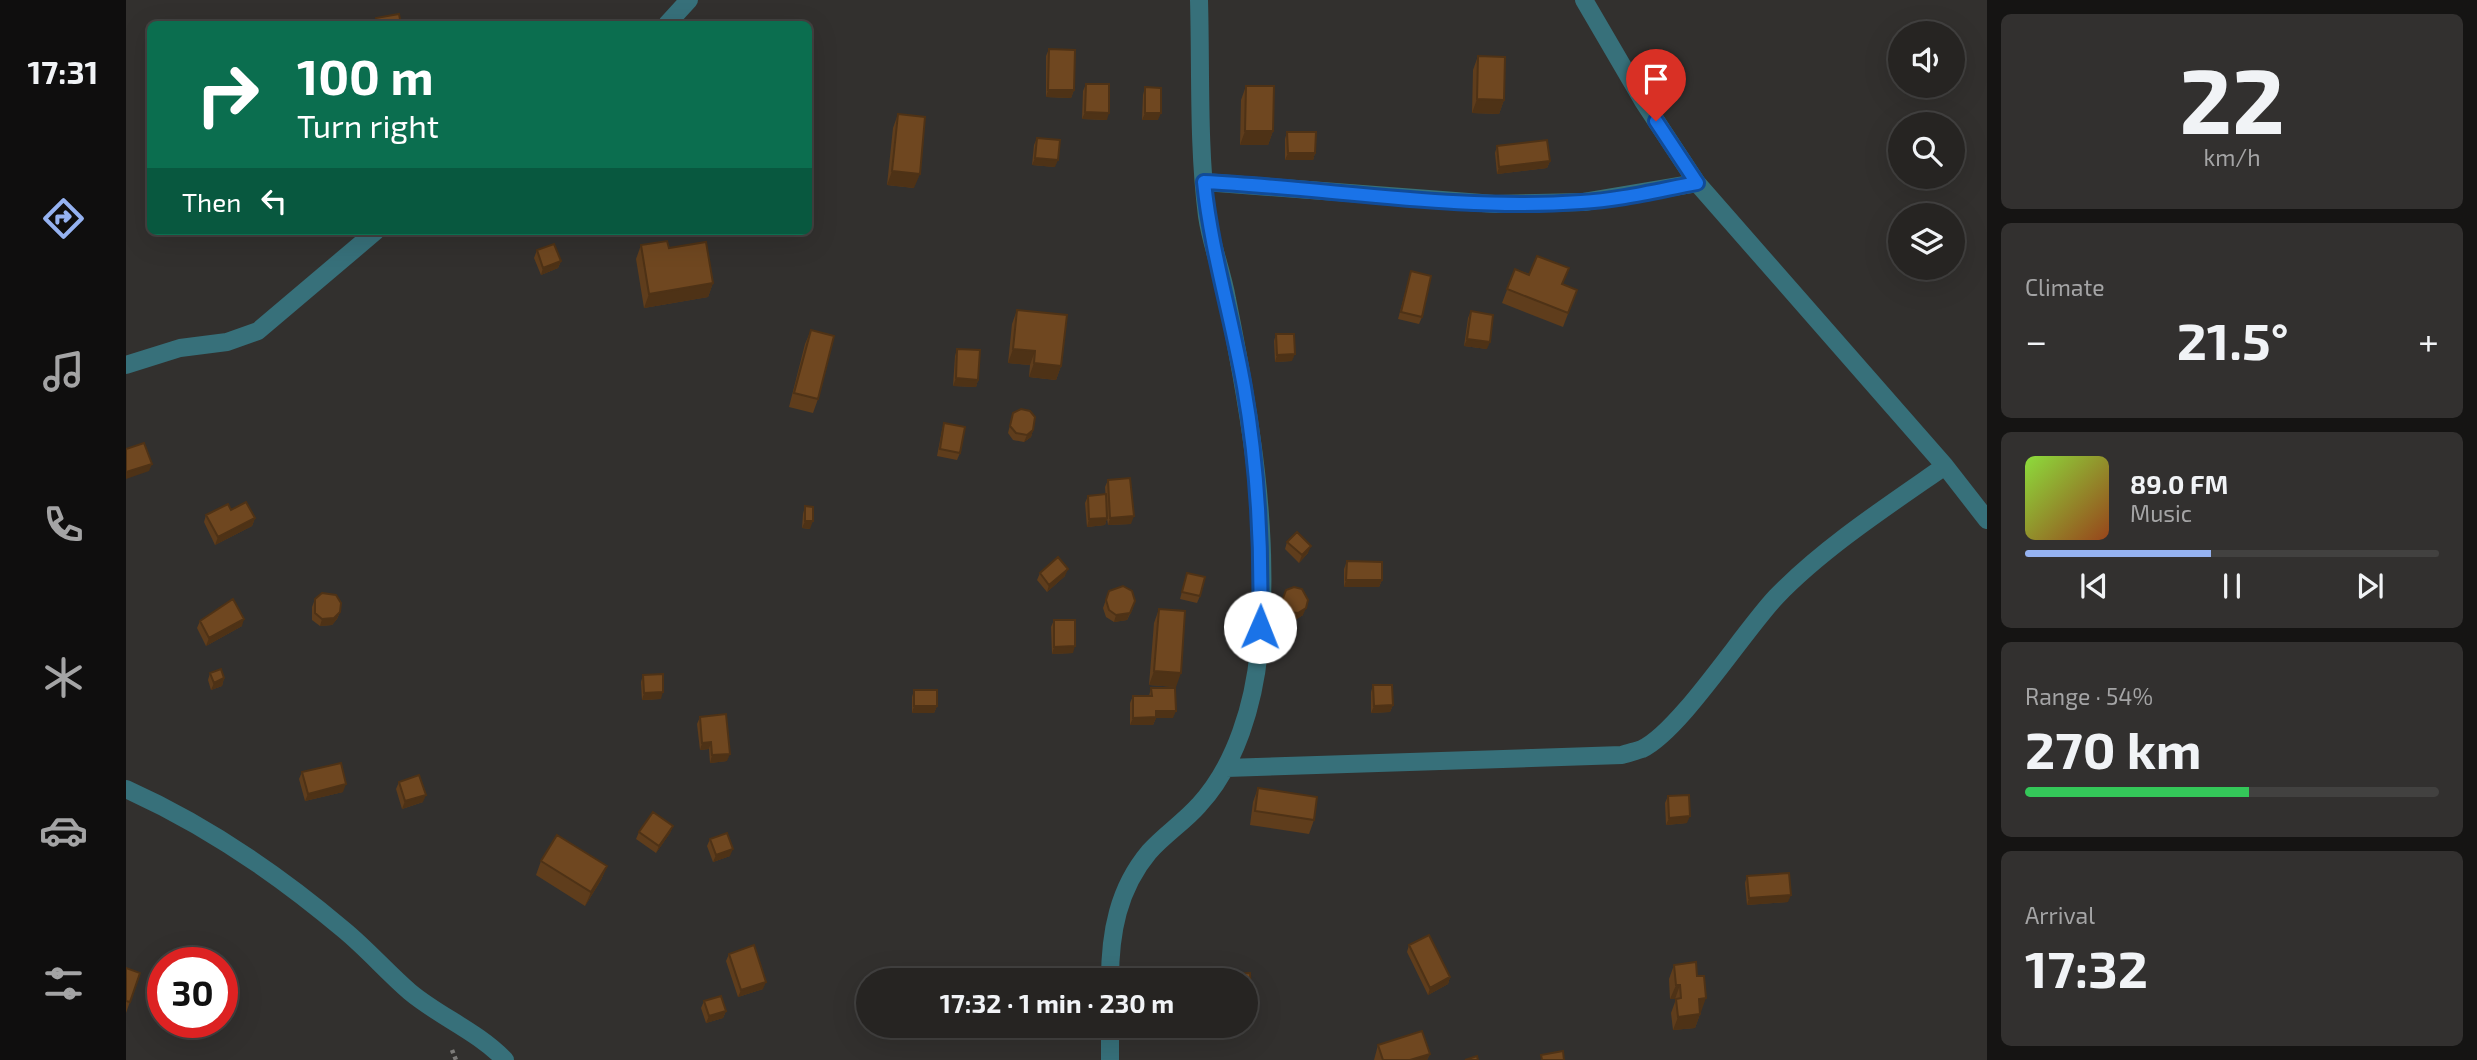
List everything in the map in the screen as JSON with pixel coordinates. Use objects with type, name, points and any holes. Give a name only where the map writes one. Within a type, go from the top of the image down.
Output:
[{"type":"street","points":[[670,21],[689,0]]},
{"type":"street","points":[[1111,968],[1115,920],[1127,883],[1150,852],[1200,805],[1226,768],[1252,699],[1259,649],[1262,562],[1255,460],[1227,295],[1208,219],[1204,182],[1199,0]]},
{"type":"street","points":[[1584,0],[1643,101],[1697,183],[1945,467],[1987,520]]},
{"type":"street","points":[[1204,182],[1351,196],[1495,204],[1584,202],[1697,183]]},
{"type":"street","points":[[126,366],[180,348],[227,342],[258,331],[370,235]]},
{"type":"street","points":[[1226,768],[1622,755],[1644,748],[1663,733],[1778,595],[1873,516],[1945,467]]},
{"type":"street","points":[[126,789],[192,822],[300,896],[344,930],[409,991],[474,1033],[505,1060]]},
{"type":"street","points":[[1110,1060],[1111,1038]]},
{"type":"building","points":[[399,14],[400,21],[376,21],[376,18]]},
{"type":"building","points":[[1049,49],[1075,50],[1074,90],[1048,90]]},
{"type":"building","points":[[1478,56],[1505,57],[1504,100],[1477,99]]},
{"type":"building","points":[[1086,84],[1109,84],[1109,113],[1085,112]]},
{"type":"building","points":[[1246,86],[1274,86],[1273,131],[1245,131]]},
{"type":"building","points":[[1145,87],[1161,88],[1161,113],[1145,113]]},
{"type":"building","points":[[898,114],[925,117],[920,174],[892,171]]},
{"type":"building","points":[[1287,132],[1316,132],[1315,153],[1288,153]]},
{"type":"building","points":[[1037,138],[1060,140],[1058,160],[1035,158]]},
{"type":"building","points":[[1547,140],[1550,161],[1499,167],[1497,146]]},
{"type":"building","points":[[667,241],[669,248],[706,242],[713,283],[649,294],[641,245]]},
{"type":"building","points":[[554,244],[561,261],[543,268],[537,250]]},
{"type":"building","points":[[1537,256],[1569,268],[1562,284],[1577,290],[1568,313],[1507,289],[1515,269],[1529,275]]},
{"type":"building","points":[[1411,271],[1431,276],[1422,317],[1401,312]]},
{"type":"building","points":[[1017,310],[1067,315],[1061,366],[1034,363],[1035,351],[1013,349]]},
{"type":"building","points":[[1471,311],[1493,315],[1490,342],[1467,339]]},
{"type":"building","points":[[811,330],[834,336],[818,399],[794,393]]},
{"type":"building","points":[[1276,334],[1294,334],[1295,354],[1277,355]]},
{"type":"building","points":[[957,349],[980,350],[978,380],[956,378]]},
{"type":"building","points":[[1021,409],[1030,411],[1035,417],[1033,430],[1027,435],[1016,433],[1010,426],[1013,413]]},
{"type":"building","points":[[944,423],[965,427],[960,453],[940,449]]},
{"type":"building","points":[[144,443],[152,464],[126,472],[126,449]]},
{"type":"building","points":[[1130,478],[1134,516],[1110,518],[1108,480]]},
{"type":"building","points":[[1106,494],[1107,518],[1089,519],[1088,496]]},
{"type":"building","points":[[246,502],[255,518],[218,537],[206,515],[228,504],[231,510]]},
{"type":"building","points":[[805,506],[813,507],[813,521],[805,521]]},
{"type":"building","points":[[1297,532],[1311,546],[1302,555],[1287,542]]},
{"type":"building","points":[[1058,557],[1068,569],[1049,585],[1040,573]]},
{"type":"building","points":[[1347,561],[1382,562],[1382,580],[1346,580]]},
{"type":"building","points":[[1187,573],[1205,577],[1200,596],[1182,592]]},
{"type":"building","points":[[1123,586],[1132,591],[1135,601],[1130,613],[1116,615],[1109,610],[1106,600],[1109,591]]},
{"type":"building","points":[[1294,587],[1302,589],[1308,600],[1306,608],[1298,613],[1289,612],[1282,601],[1286,590]]},
{"type":"building","points":[[322,593],[336,595],[341,603],[340,612],[334,618],[322,619],[315,613],[315,599]]},
{"type":"building","points":[[233,599],[244,619],[209,638],[200,621]]},
{"type":"building","points":[[1159,609],[1185,611],[1181,673],[1154,671]]},
{"type":"building","points":[[1054,620],[1075,620],[1075,646],[1054,647]]},
{"type":"building","points":[[221,669],[224,678],[214,683],[210,673]]},
{"type":"building","points":[[663,674],[663,692],[644,693],[643,675]]},
{"type":"building","points":[[1373,685],[1392,685],[1393,705],[1374,706]]},
{"type":"building","points":[[1151,688],[1175,688],[1176,711],[1156,711],[1156,717],[1133,718],[1133,696],[1152,696]]},
{"type":"building","points":[[914,690],[937,690],[937,706],[914,706]]},
{"type":"building","points":[[726,714],[730,754],[712,755],[711,742],[702,743],[700,717]]},
{"type":"building","points":[[341,763],[346,784],[308,794],[302,772]]},
{"type":"building","points":[[419,775],[426,795],[405,801],[399,782]]},
{"type":"building","points":[[1258,788],[1317,797],[1314,820],[1255,811]]},
{"type":"building","points":[[1689,795],[1690,816],[1669,818],[1668,796]]},
{"type":"building","points":[[653,812],[673,826],[659,846],[639,832]]},
{"type":"building","points":[[727,833],[733,849],[716,855],[710,839]]},
{"type":"building","points":[[557,835],[607,866],[591,892],[541,861]]},
{"type":"building","points":[[1789,873],[1791,895],[1749,898],[1747,876]]},
{"type":"building","points":[[1429,935],[1450,977],[1430,988],[1409,945]]},
{"type":"building","points":[[754,945],[766,982],[741,990],[729,954]]},
{"type":"building","points":[[1696,962],[1697,976],[1704,976],[1706,998],[1699,999],[1700,1014],[1678,1017],[1676,999],[1681,998],[1680,985],[1676,985],[1674,965]]},
{"type":"building","points":[[126,968],[140,973],[130,1002],[126,1001]]},
{"type":"building","points":[[721,996],[726,1011],[709,1016],[704,1001]]},
{"type":"building","points":[[1422,1031],[1430,1054],[1410,1060],[1383,1060],[1378,1045]]},
{"type":"building","points":[[1563,1051],[1564,1060],[1542,1060],[1541,1055]]},
{"type":"route","points":[[1260,627],[1262,562],[1255,460],[1227,295],[1208,219],[1204,182],[1262,185],[1351,196],[1495,204],[1584,202],[1697,183],[1656,121]]}]
